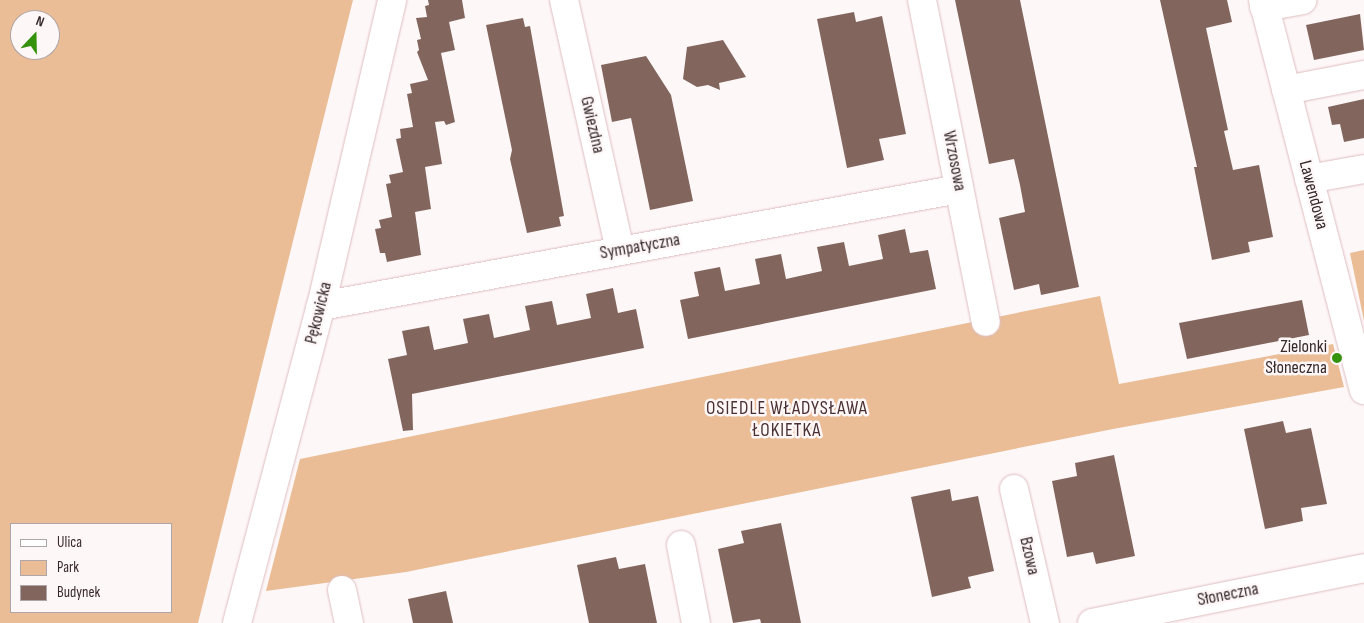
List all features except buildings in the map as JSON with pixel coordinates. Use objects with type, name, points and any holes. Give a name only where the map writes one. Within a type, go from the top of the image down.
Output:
[{"type":"street","name":"Pękowicka","points":[[237,623],[321,306],[392,0]]},
{"type":"street","name":"Gwiezdna","points":[[564,0],[620,250]]},
{"type":"street","name":"Wrzosowa","points":[[922,0],[986,322]]},
{"type":"street","points":[[1264,3],[1302,0]]},
{"type":"street","name":"Lawendowa","points":[[1264,3],[1364,390]]},
{"type":"street","points":[[1286,90],[1364,75]]},
{"type":"street","points":[[1309,179],[1364,169]]},
{"type":"street","name":"Sympatyczna","points":[[321,306],[959,189]]},
{"type":"street","name":"Bzowa","points":[[1014,489],[1045,623]]},
{"type":"street","points":[[681,545],[696,623]]},
{"type":"street","name":"Słoneczna","points":[[1092,623],[1364,568]]},
{"type":"street","points":[[342,590],[349,623]]},
{"type":"green space","points":[[0,0],[353,0],[198,623],[0,623]]},
{"type":"green space","points":[[1364,250],[1364,321],[1350,253]]},
{"type":"green space","points":[[1100,296],[1119,384],[1333,344],[1344,387],[1113,429],[406,572],[266,591],[300,459]]},
{"type":"place","name":"Zielonki Słoneczna","points":[[1337,358]]},
{"type":"district","name":"OSIEDLE WŁADYSŁAWA ŁOKIETKA","points":[[787,420]]}]
